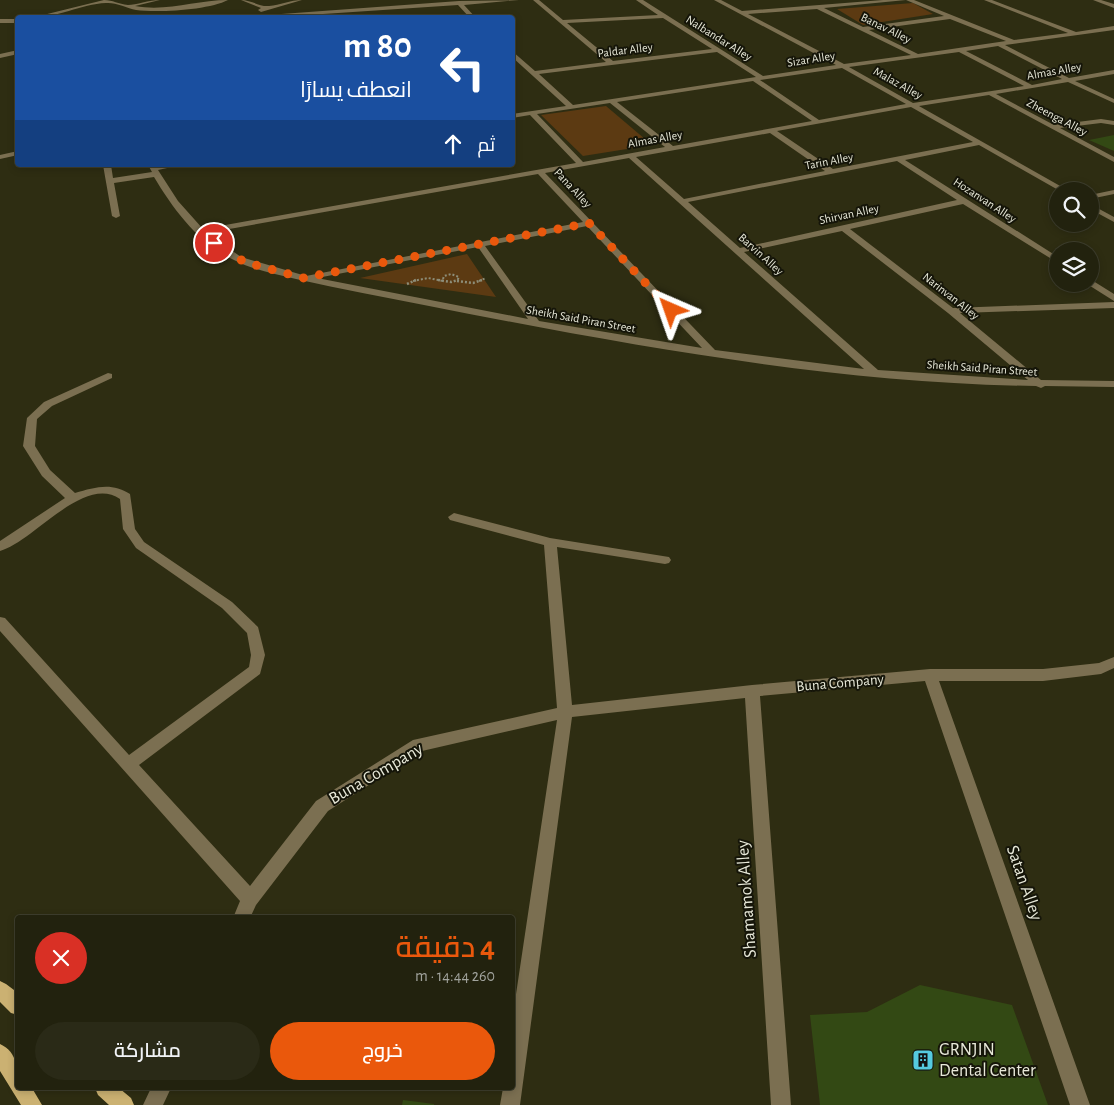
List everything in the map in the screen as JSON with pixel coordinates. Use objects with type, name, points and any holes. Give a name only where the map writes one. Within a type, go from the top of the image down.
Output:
[{"type":"main road","points":[[0,990],[15,1003]]},
{"type":"main road","points":[[0,1054],[15,1077]]},
{"type":"main road","points":[[22,1090],[32,1105]]},
{"type":"main road","points":[[107,1090],[124,1105]]},
{"type":"street","points":[[42,15],[63,8],[110,0],[126,7],[154,11],[225,0]]},
{"type":"street","points":[[126,7],[157,0]]},
{"type":"street","points":[[244,0],[265,8]]},
{"type":"street","points":[[257,15],[256,12],[265,8],[299,0]]},
{"type":"street","points":[[283,15],[445,2],[459,4],[516,0]]},
{"type":"street","points":[[536,0],[611,63]]},
{"type":"street","name":"Nalbandar Alley","points":[[639,0],[762,78]]},
{"type":"street","name":"Malaz Alley","points":[[717,0],[831,61],[844,66],[1049,182]]},
{"type":"street","points":[[742,13],[903,0]]},
{"type":"street","points":[[909,0],[1013,42]]},
{"type":"street","points":[[987,0],[1075,34]]},
{"type":"street","points":[[1096,0],[1114,6]]},
{"type":"street","points":[[459,4],[471,15]]},
{"type":"street","name":"Banav Alley","points":[[818,7],[917,56]]},
{"type":"street","points":[[63,8],[69,15]]},
{"type":"street","points":[[562,22],[664,16]]},
{"type":"street","points":[[862,29],[952,16]]},
{"type":"street","points":[[0,21],[15,21]]},
{"type":"street","name":"Sizar Alley","points":[[515,116],[754,79],[1114,28]]},
{"type":"street","points":[[998,44],[1068,80],[1114,100]]},
{"type":"street","name":"Paldar Alley","points":[[534,73],[718,50]]},
{"type":"street","points":[[960,50],[1031,87]]},
{"type":"street","points":[[0,56],[15,53]]},
{"type":"street","points":[[515,56],[572,107]]},
{"type":"street","name":"Almas Alley","points":[[200,232],[912,105],[1114,72]]},
{"type":"street","points":[[754,79],[818,122]]},
{"type":"street","name":"Zheenga Alley","points":[[989,93],[1114,160]]},
{"type":"street","points":[[610,101],[671,148]]},
{"type":"street","points":[[532,113],[581,164]]},
{"type":"street","points":[[1054,128],[1101,121],[1114,123]]},
{"type":"street","points":[[771,130],[832,172]]},
{"type":"street","name":"Tarin Alley","points":[[683,201],[980,143]]},
{"type":"street","points":[[0,157],[15,154]]},
{"type":"street","name":"Barvin Alley","points":[[630,155],[874,372]]},
{"type":"street","name":"Hozanvan Alley","points":[[898,159],[1049,255]]},
{"type":"street","points":[[108,167],[116,216]]},
{"type":"street","points":[[110,180],[154,169]]},
{"type":"street","name":"Sheikh Said Piran Street","points":[[154,169],[181,212],[200,232],[228,254],[248,263],[303,278],[538,325],[712,353],[874,372],[1041,385],[1114,384]]},
{"type":"street","name":"Pana Alley","points":[[539,171],[712,353]]},
{"type":"street","points":[[1099,195],[1114,192]]},
{"type":"street","name":"Shirvan Alley","points":[[738,251],[964,202]]},
{"type":"street","points":[[1099,211],[1114,220]]},
{"type":"street","points":[[303,278],[589,223]]},
{"type":"street","name":"Narinvan Alley","points":[[844,228],[951,311],[1041,385]]},
{"type":"street","points":[[480,244],[538,325]]},
{"type":"street","points":[[1099,288],[1114,298]]},
{"type":"street","points":[[951,311],[1114,305]]},
{"type":"street","points":[[73,498],[46,473],[29,446],[32,418],[48,404],[108,376]]},
{"type":"street","points":[[0,547],[73,498],[100,490],[117,490],[126,497],[129,529],[140,545],[227,605],[253,631],[258,655],[255,670],[128,764]]},
{"type":"street","points":[[454,517],[550,542],[665,560]]},
{"type":"street","points":[[515,1069],[565,712],[550,542]]},
{"type":"street","points":[[0,622],[250,898]]},
{"type":"street","name":"Buna Company","points":[[242,915],[250,898],[322,806],[418,746],[565,712],[752,691],[930,675],[1043,675],[1101,668],[1114,662]]},
{"type":"street","name":"Satan Alley","points":[[930,675],[1080,1105]]},
{"type":"street","name":"Shamamok Alley","points":[[752,691],[781,1105]]},
{"type":"street","points":[[153,1105],[160,1090]]},
{"type":"street","points":[[510,1105],[512,1090]]},
{"type":"path","points":[[443,279],[444,276],[451,274],[459,277],[456,281]]},
{"type":"path","points":[[406,285],[418,278],[426,277],[443,279],[449,282],[473,283],[502,274]]},
{"type":"shaded area","points":[[913,3],[933,14],[863,25],[837,9]]},
{"type":"shaded area","points":[[606,106],[652,145],[583,156],[541,115]]},
{"type":"shaded area","points":[[467,254],[496,297],[360,278]]},
{"type":"building","points":[[1114,135],[1114,151],[1089,140]]},
{"type":"building","name":"GRNJIN Dental Center","points":[[920,985],[1012,1005],[1048,1105],[820,1105],[810,1015],[867,1012]]},
{"type":"building","points":[[403,1100],[434,1104],[434,1105],[402,1105]]},
{"type":"place","name":"GRNJIN Dental Center","points":[[923,1060]]},
{"type":"route","points":[[214,243],[228,254],[248,263],[303,278],[589,223],[671,310]]}]
